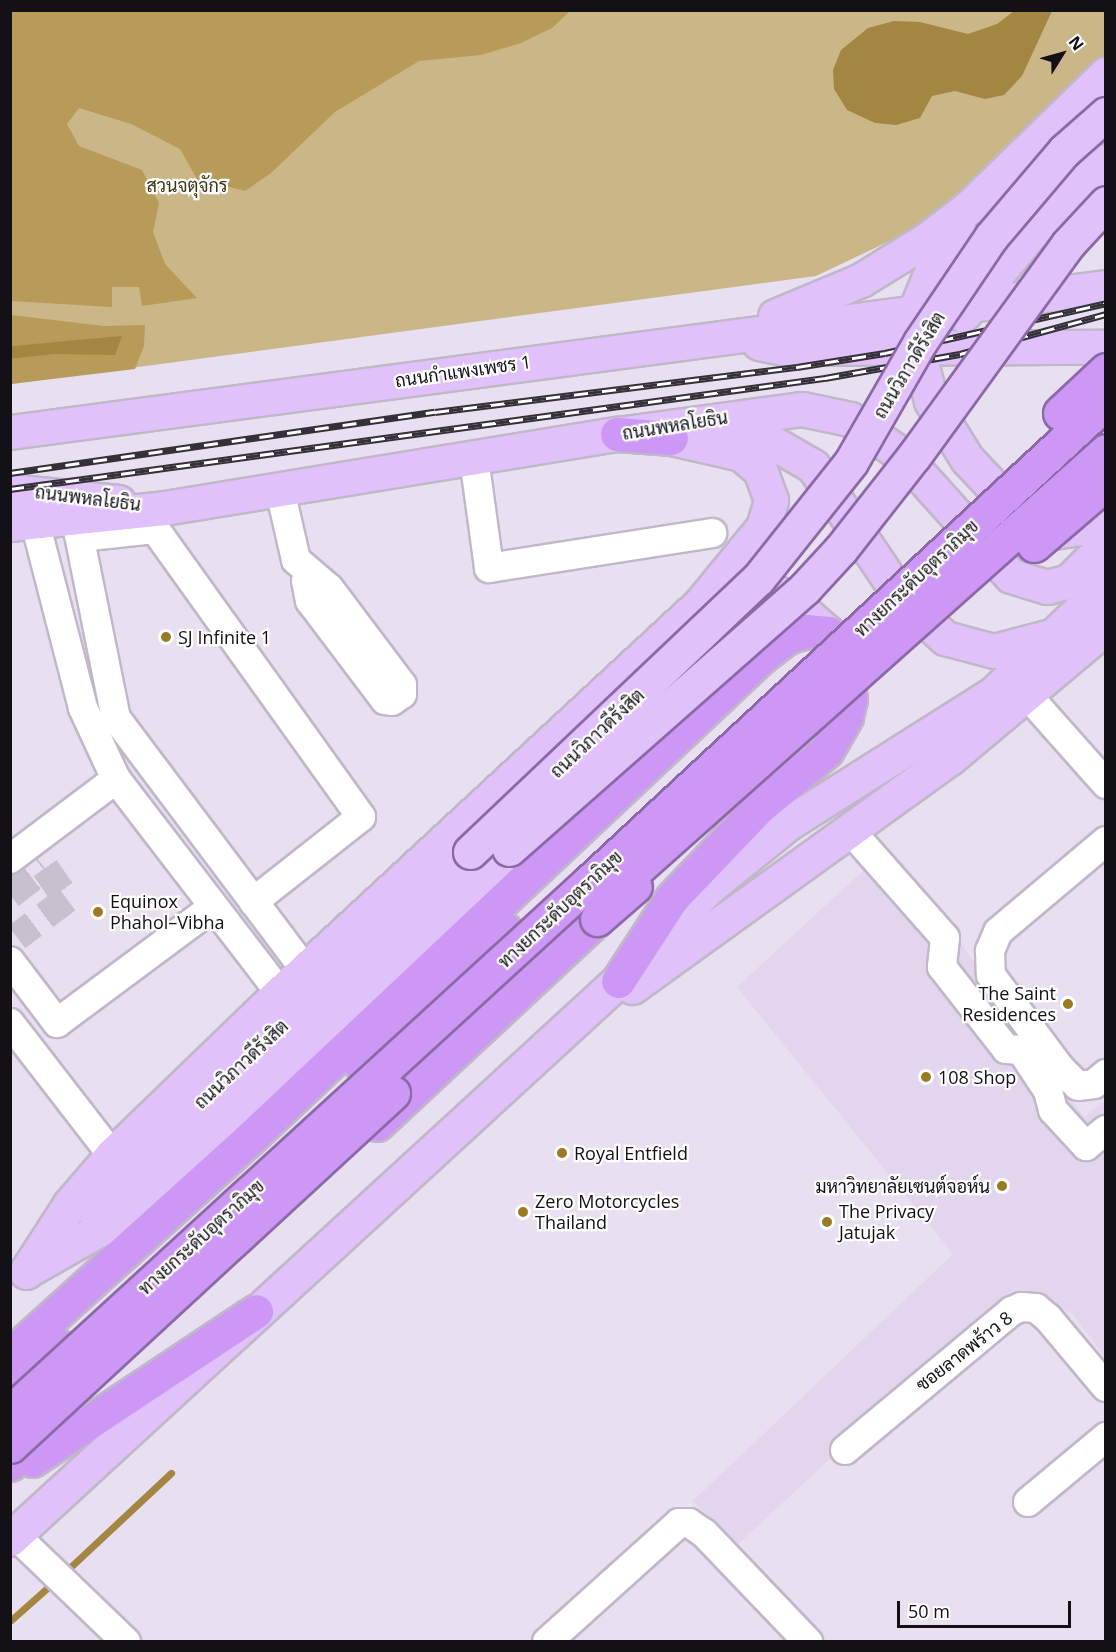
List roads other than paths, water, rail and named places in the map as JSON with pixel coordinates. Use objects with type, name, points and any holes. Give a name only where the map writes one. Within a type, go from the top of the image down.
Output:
[{"type":"highway","points":[[10,1386],[1106,370]]},
{"type":"highway","name":"ทางยกระดับอุตราภิมุข","points":[[10,1412],[589,882],[1106,402]]},
{"type":"highway","points":[[617,434],[671,438]]},
{"type":"highway","name":"ทางยกระดับอุตราภิมุข","points":[[10,1446],[591,910],[1106,451]]},
{"type":"highway","points":[[10,1464],[597,919],[1106,483]]},
{"type":"highway","points":[[10,1355],[249,1139],[762,656],[787,637],[807,631],[828,633],[842,657],[850,699],[841,726],[826,751],[758,808],[672,898],[618,981]]},
{"type":"highway","points":[[10,1474],[256,1311]]},
{"type":"main road","points":[[1100,93],[1080,117],[1082,127],[1093,138],[1106,139]]},
{"type":"main road","points":[[722,335],[794,310],[861,280],[926,240],[969,207],[1100,93]]},
{"type":"main road","name":"ถนนวิภาวดีรังสิต","points":[[18,1280],[200,1102],[758,579],[851,462],[920,342],[991,237],[1064,151],[1100,93]]},
{"type":"main road","points":[[927,355],[1041,221],[1106,161]]},
{"type":"main road","points":[[18,1280],[102,1228],[148,1194],[509,849],[805,588],[833,557],[914,456],[1068,244],[1106,203]]},
{"type":"main road","points":[[969,207],[940,250],[915,311],[927,355],[931,401],[947,432],[986,483],[1013,507],[1053,532],[1087,527],[1106,518]]},
{"type":"main road","points":[[970,304],[1100,283]]},
{"type":"main road","name":"ถนนกำแพงเพชร 1","points":[[10,432],[722,335],[970,304]]},
{"type":"main road","points":[[722,335],[783,348],[927,355],[1106,347]]},
{"type":"main road","name":"ถนนพหลโยธิน","points":[[23,523],[78,528],[165,508],[617,434],[774,410],[802,409],[850,419],[921,473],[992,560],[1011,576],[1047,587],[1069,581],[1106,544]]},
{"type":"main road","points":[[850,419],[885,429],[986,483]]},
{"type":"main road","points":[[18,1280],[70,1204],[111,1155],[280,993],[700,604],[763,527],[771,500],[760,470],[741,454],[671,438]]},
{"type":"main road","points":[[671,438],[773,443],[813,466],[898,593],[918,616],[945,638],[994,651],[1051,636]]},
{"type":"main road","name":"ถนนพหลโยธิน","points":[[10,491],[55,493],[165,508]]},
{"type":"main road","points":[[700,604],[741,584],[766,587],[795,603],[828,633]]},
{"type":"main road","points":[[13,1537],[256,1311],[618,981],[707,889],[749,853],[993,694],[1106,585]]},
{"type":"main road","points":[[587,1007],[616,998],[643,981],[849,829],[950,758],[1106,627]]},
{"type":"street","points":[[474,458],[489,568],[712,533]]},
{"type":"street","points":[[280,490],[296,560],[309,574]]},
{"type":"street","points":[[23,523],[82,708],[116,779],[280,993]]},
{"type":"street","points":[[253,902],[361,817],[155,529],[78,528],[116,718],[253,902],[305,970]]},
{"type":"street","points":[[1027,695],[1106,784]]},
{"type":"street","points":[[10,859],[116,779]]},
{"type":"street","points":[[849,829],[945,938],[942,967],[1006,1048],[1021,1050],[1048,1091],[1053,1110],[1086,1146],[1106,1130]]},
{"type":"street","points":[[1106,841],[998,932],[990,951],[991,975],[1060,1068],[1078,1086],[1094,1084],[1106,1074]]},
{"type":"street","points":[[10,961],[57,1023],[213,907]]},
{"type":"street","points":[[10,1023],[111,1155]]},
{"type":"street","name":"ซอยลาดพร้าว 8","points":[[845,1450],[1012,1311],[1022,1307],[1036,1308],[1048,1318],[1106,1387]]},
{"type":"street","points":[[1028,1502],[1106,1437]]},
{"type":"street","points":[[547,1641],[679,1523],[689,1523],[704,1533],[808,1641]]},
{"type":"street","points":[[13,1537],[60,1576],[126,1641]]},
{"type":"waterway","points":[[63,1574],[171,1473]]},
{"type":"waterway","points":[[10,1621],[55,1581]]},
{"type":"tunnel","points":[[10,895],[45,868],[67,899],[17,937]]},
{"type":"railway","points":[[10,473],[435,412],[797,367],[885,353],[1106,303]]},
{"type":"railway","points":[[10,489],[825,378],[960,354],[1106,314]]},
{"type":"place","name":"SJ Infinite 1","points":[[166,637]]},
{"type":"place","name":"Equinox Phahol–Vibha","points":[[98,912]]},
{"type":"place","name":"The Saint Residences","points":[[1068,1004]]},
{"type":"place","name":"108 Shop","points":[[926,1077]]},
{"type":"place","name":"Royal Entfield","points":[[562,1153]]},
{"type":"place","name":"มหาวิทยาลัยเซนต์จอห์น","points":[[1002,1186]]},
{"type":"place","name":"Zero Motorcycles Thailand","points":[[523,1212]]},
{"type":"place","name":"The Privacy Jatujak","points":[[827,1222]]},
{"type":"park label","name":"สวนจตุจักร","points":[[187,185]]}]
